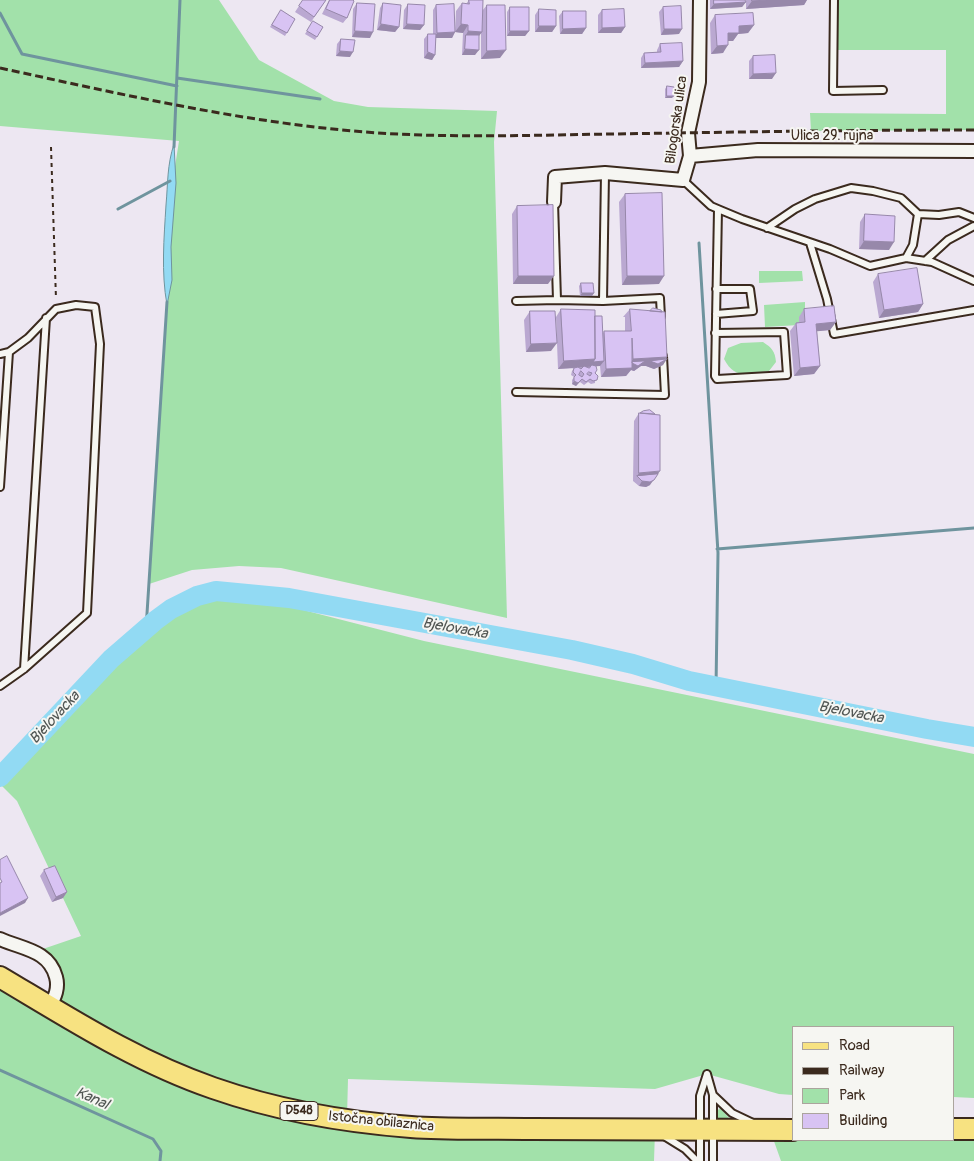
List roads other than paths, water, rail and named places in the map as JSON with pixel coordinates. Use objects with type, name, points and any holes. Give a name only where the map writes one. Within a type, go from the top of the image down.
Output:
[{"type":"main road","name":"Istočna obilaznica","points":[[0,977],[150,1063],[213,1088],[282,1108],[347,1121],[413,1127],[655,1131],[792,1130]]},
{"type":"main road","points":[[954,1129],[974,1129]]},
{"type":"street","name":"Bilogorska ulica","points":[[554,202],[555,177],[605,173],[683,180],[690,156],[688,133],[699,82],[700,0]]},
{"type":"street","name":"Ulica 29. rujna","points":[[690,156],[758,150],[974,151]]},
{"type":"street","points":[[0,939],[46,958],[54,967],[57,981],[56,997],[50,1006]]},
{"type":"lane","points":[[834,0],[833,91],[883,90]]},
{"type":"lane","points":[[603,301],[605,173]]},
{"type":"lane","points":[[683,180],[711,206],[870,266],[906,258],[932,262],[974,281]]},
{"type":"lane","points":[[767,228],[815,199],[851,188],[901,198],[918,214],[939,216],[959,212],[974,218]]},
{"type":"lane","points":[[554,202],[557,300]]},
{"type":"lane","points":[[716,333],[784,332],[787,376],[717,379],[715,376],[718,209]]},
{"type":"lane","points":[[906,258],[913,245],[918,214]]},
{"type":"lane","points":[[925,261],[948,240],[974,226]]},
{"type":"lane","points":[[810,243],[827,299],[834,334],[974,310]]},
{"type":"lane","points":[[716,289],[750,289],[753,311],[716,314]]},
{"type":"lane","points":[[516,301],[603,301],[660,298],[662,327]]},
{"type":"lane","points":[[0,354],[8,352],[28,338],[56,309],[76,305],[95,307],[100,344],[87,613],[24,669],[0,686]]},
{"type":"lane","points":[[24,669],[46,318]]},
{"type":"lane","points":[[516,392],[665,395],[663,346]]},
{"type":"lane","points":[[0,487],[8,352]]},
{"type":"lane","points":[[655,1131],[685,1149],[699,1161],[706,1130],[713,1095],[707,1074],[700,1096],[706,1130],[712,1161]]},
{"type":"lane","points":[[713,1095],[732,1114],[770,1130]]},
{"type":"water","points":[[174,144],[176,183],[171,247],[172,280],[167,305],[164,280],[164,242],[168,174]]},
{"type":"waterway","points":[[174,147],[180,0]]},
{"type":"waterway","points":[[0,13],[22,54],[177,86]]},
{"type":"waterway","points":[[177,78],[320,99]]},
{"type":"waterway","points":[[118,209],[170,181]]},
{"type":"waterway","points":[[699,243],[718,553],[716,687]]},
{"type":"waterway","points":[[146,629],[167,302]]},
{"type":"waterway","points":[[717,549],[974,528]]},
{"type":"waterway","name":"Bjelovacka","points":[[0,777],[111,659],[156,620],[171,609],[197,596],[216,591],[289,598],[572,650],[633,664],[689,681],[974,737]]},
{"type":"waterway","name":"Kanal","points":[[0,1070],[153,1139],[161,1151],[160,1161]]},
{"type":"railway","points":[[0,68],[235,116],[330,129],[378,133],[497,136],[974,130]]}]
